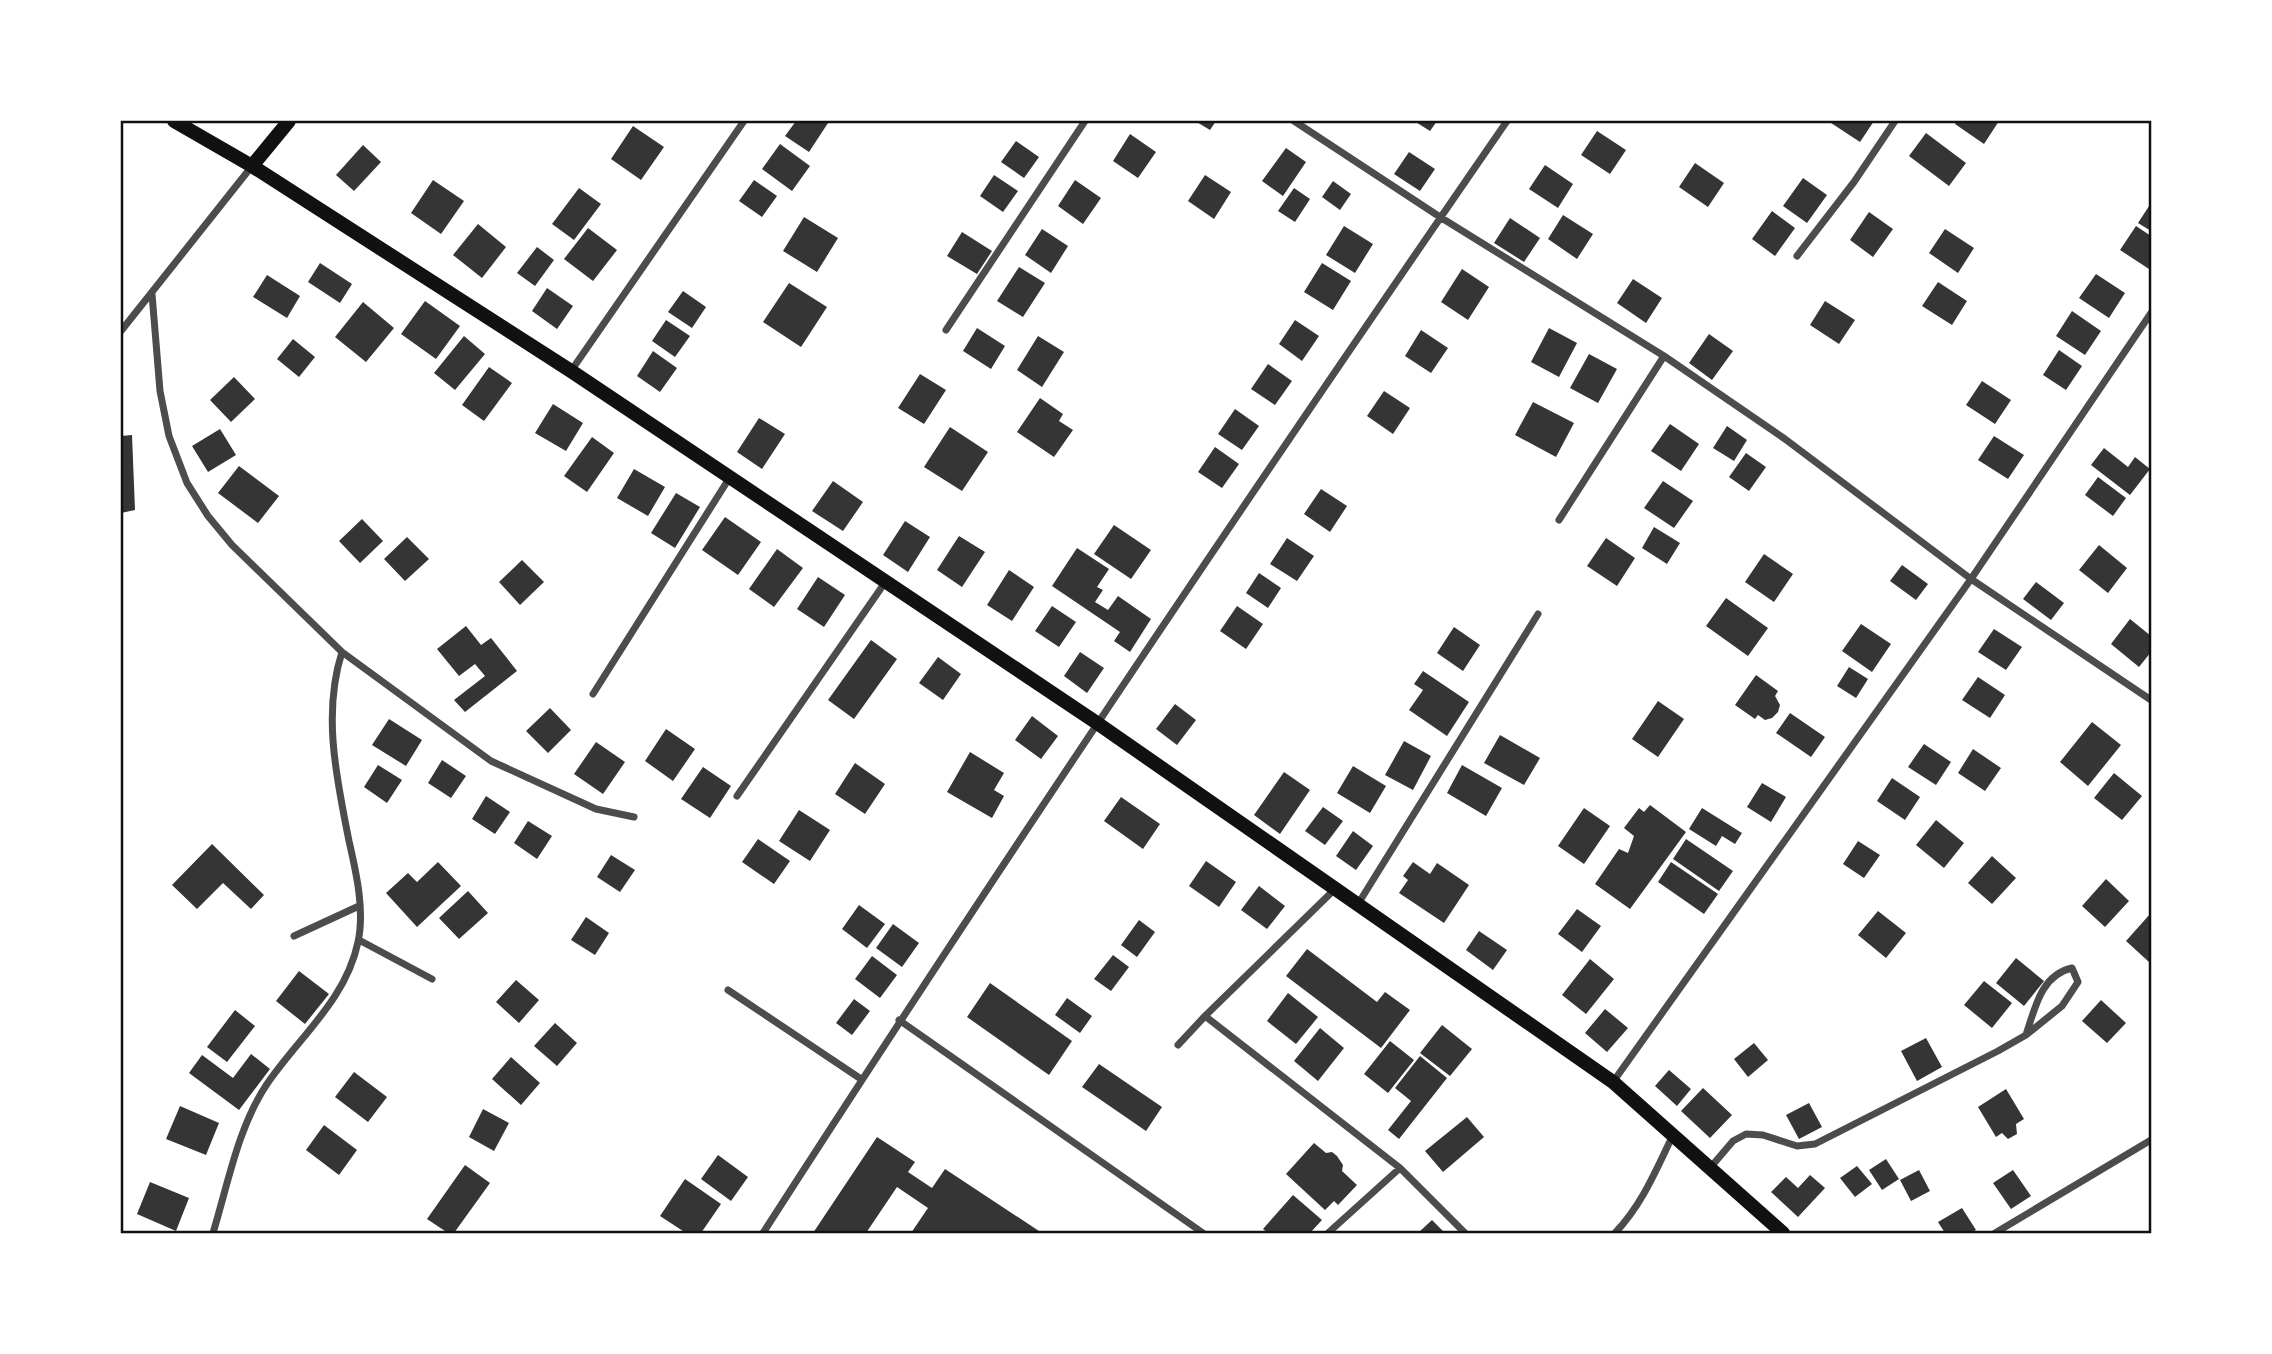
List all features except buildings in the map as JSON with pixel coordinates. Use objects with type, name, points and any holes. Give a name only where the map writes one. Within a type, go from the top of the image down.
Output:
[{"type":"main road","points":[[174,121],[252,166],[571,371],[1097,723],[1613,1082],[1783,1233]]},
{"type":"main road","points":[[252,166],[289,121]]},
{"type":"street","points":[[571,371],[744,121]]},
{"type":"street","points":[[946,330],[1085,121]]},
{"type":"street","points":[[1294,121],[1440,217],[1664,356],[1785,439],[1971,579],[2151,700]]},
{"type":"street","points":[[763,1233],[1097,723],[1507,121]]},
{"type":"street","points":[[1797,256],[1854,182],[1895,121]]},
{"type":"street","points":[[121,331],[252,166]]},
{"type":"street","points":[[152,294],[160,391],[169,436],[187,483],[208,516],[232,545],[342,652],[491,761],[596,809],[634,817]]},
{"type":"street","points":[[1613,1082],[1971,579],[2151,313]]},
{"type":"street","points":[[1559,520],[1664,356]]},
{"type":"street","points":[[593,694],[730,477]]},
{"type":"street","points":[[737,796],[886,581]]},
{"type":"street","points":[[1358,905],[1538,614]]},
{"type":"street","points":[[213,1233],[250,1115],[268,1083],[332,1002],[349,971],[359,940],[355,869],[339,793],[331,721],[334,677],[342,652]]},
{"type":"street","points":[[1178,1045],[1335,889]]},
{"type":"street","points":[[294,936],[359,906]]},
{"type":"street","points":[[359,940],[432,979]]},
{"type":"street","points":[[1710,1168],[1733,1142],[1746,1135],[1763,1135],[1797,1146],[1815,1144],[1998,1051],[2026,1035],[2062,1006],[2078,982],[2072,968],[2058,971],[2041,990],[2026,1035]]},
{"type":"street","points":[[728,990],[862,1079]]},
{"type":"street","points":[[1205,1016],[1400,1168],[1465,1233]]},
{"type":"street","points":[[900,1020],[1203,1233]]},
{"type":"street","points":[[1615,1233],[1642,1198],[1673,1134]]},
{"type":"street","points":[[1995,1233],[2151,1140]]},
{"type":"street","points":[[1328,1233],[1400,1168]]}]
